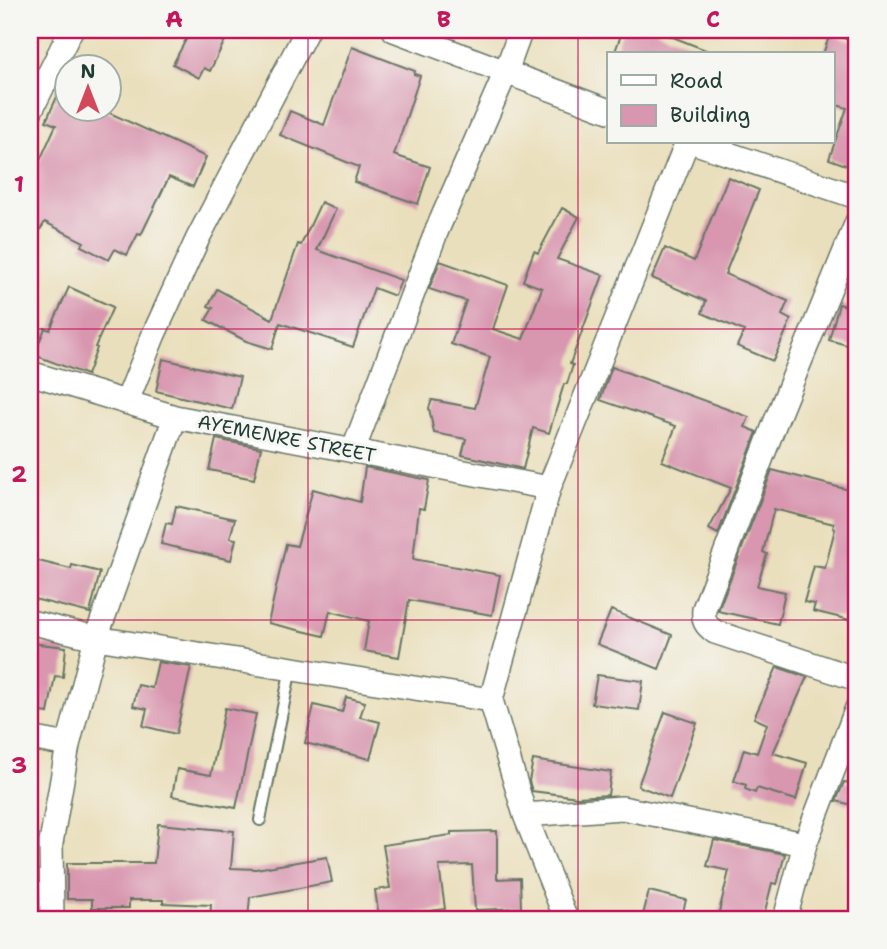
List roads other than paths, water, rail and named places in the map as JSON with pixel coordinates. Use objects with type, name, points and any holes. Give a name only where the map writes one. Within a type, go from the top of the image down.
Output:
[{"type":"street","points":[[30,113],[71,30]]},
{"type":"street","points":[[127,401],[198,237],[307,30]]},
{"type":"street","points":[[394,30],[607,110]]},
{"type":"street","points":[[353,451],[437,230],[505,74],[521,30]]},
{"type":"street","points":[[566,919],[526,815],[491,700],[549,488],[686,144]]},
{"type":"street","points":[[699,144],[857,197]]},
{"type":"street","points":[[857,222],[775,423],[703,617],[705,625],[715,632],[857,679]]},
{"type":"street","name":"AYEMENRE STREET","points":[[30,373],[175,417],[549,488]]},
{"type":"street","points":[[52,919],[51,843],[68,745],[96,638],[175,417]]},
{"type":"street","points":[[30,622],[96,638],[491,700]]},
{"type":"street","points":[[785,919],[805,844],[857,708]]},
{"type":"street","points":[[30,738],[68,745]]},
{"type":"street","points":[[526,815],[622,808],[805,844]]},
{"type":"lane","points":[[260,820],[291,668]]}]
